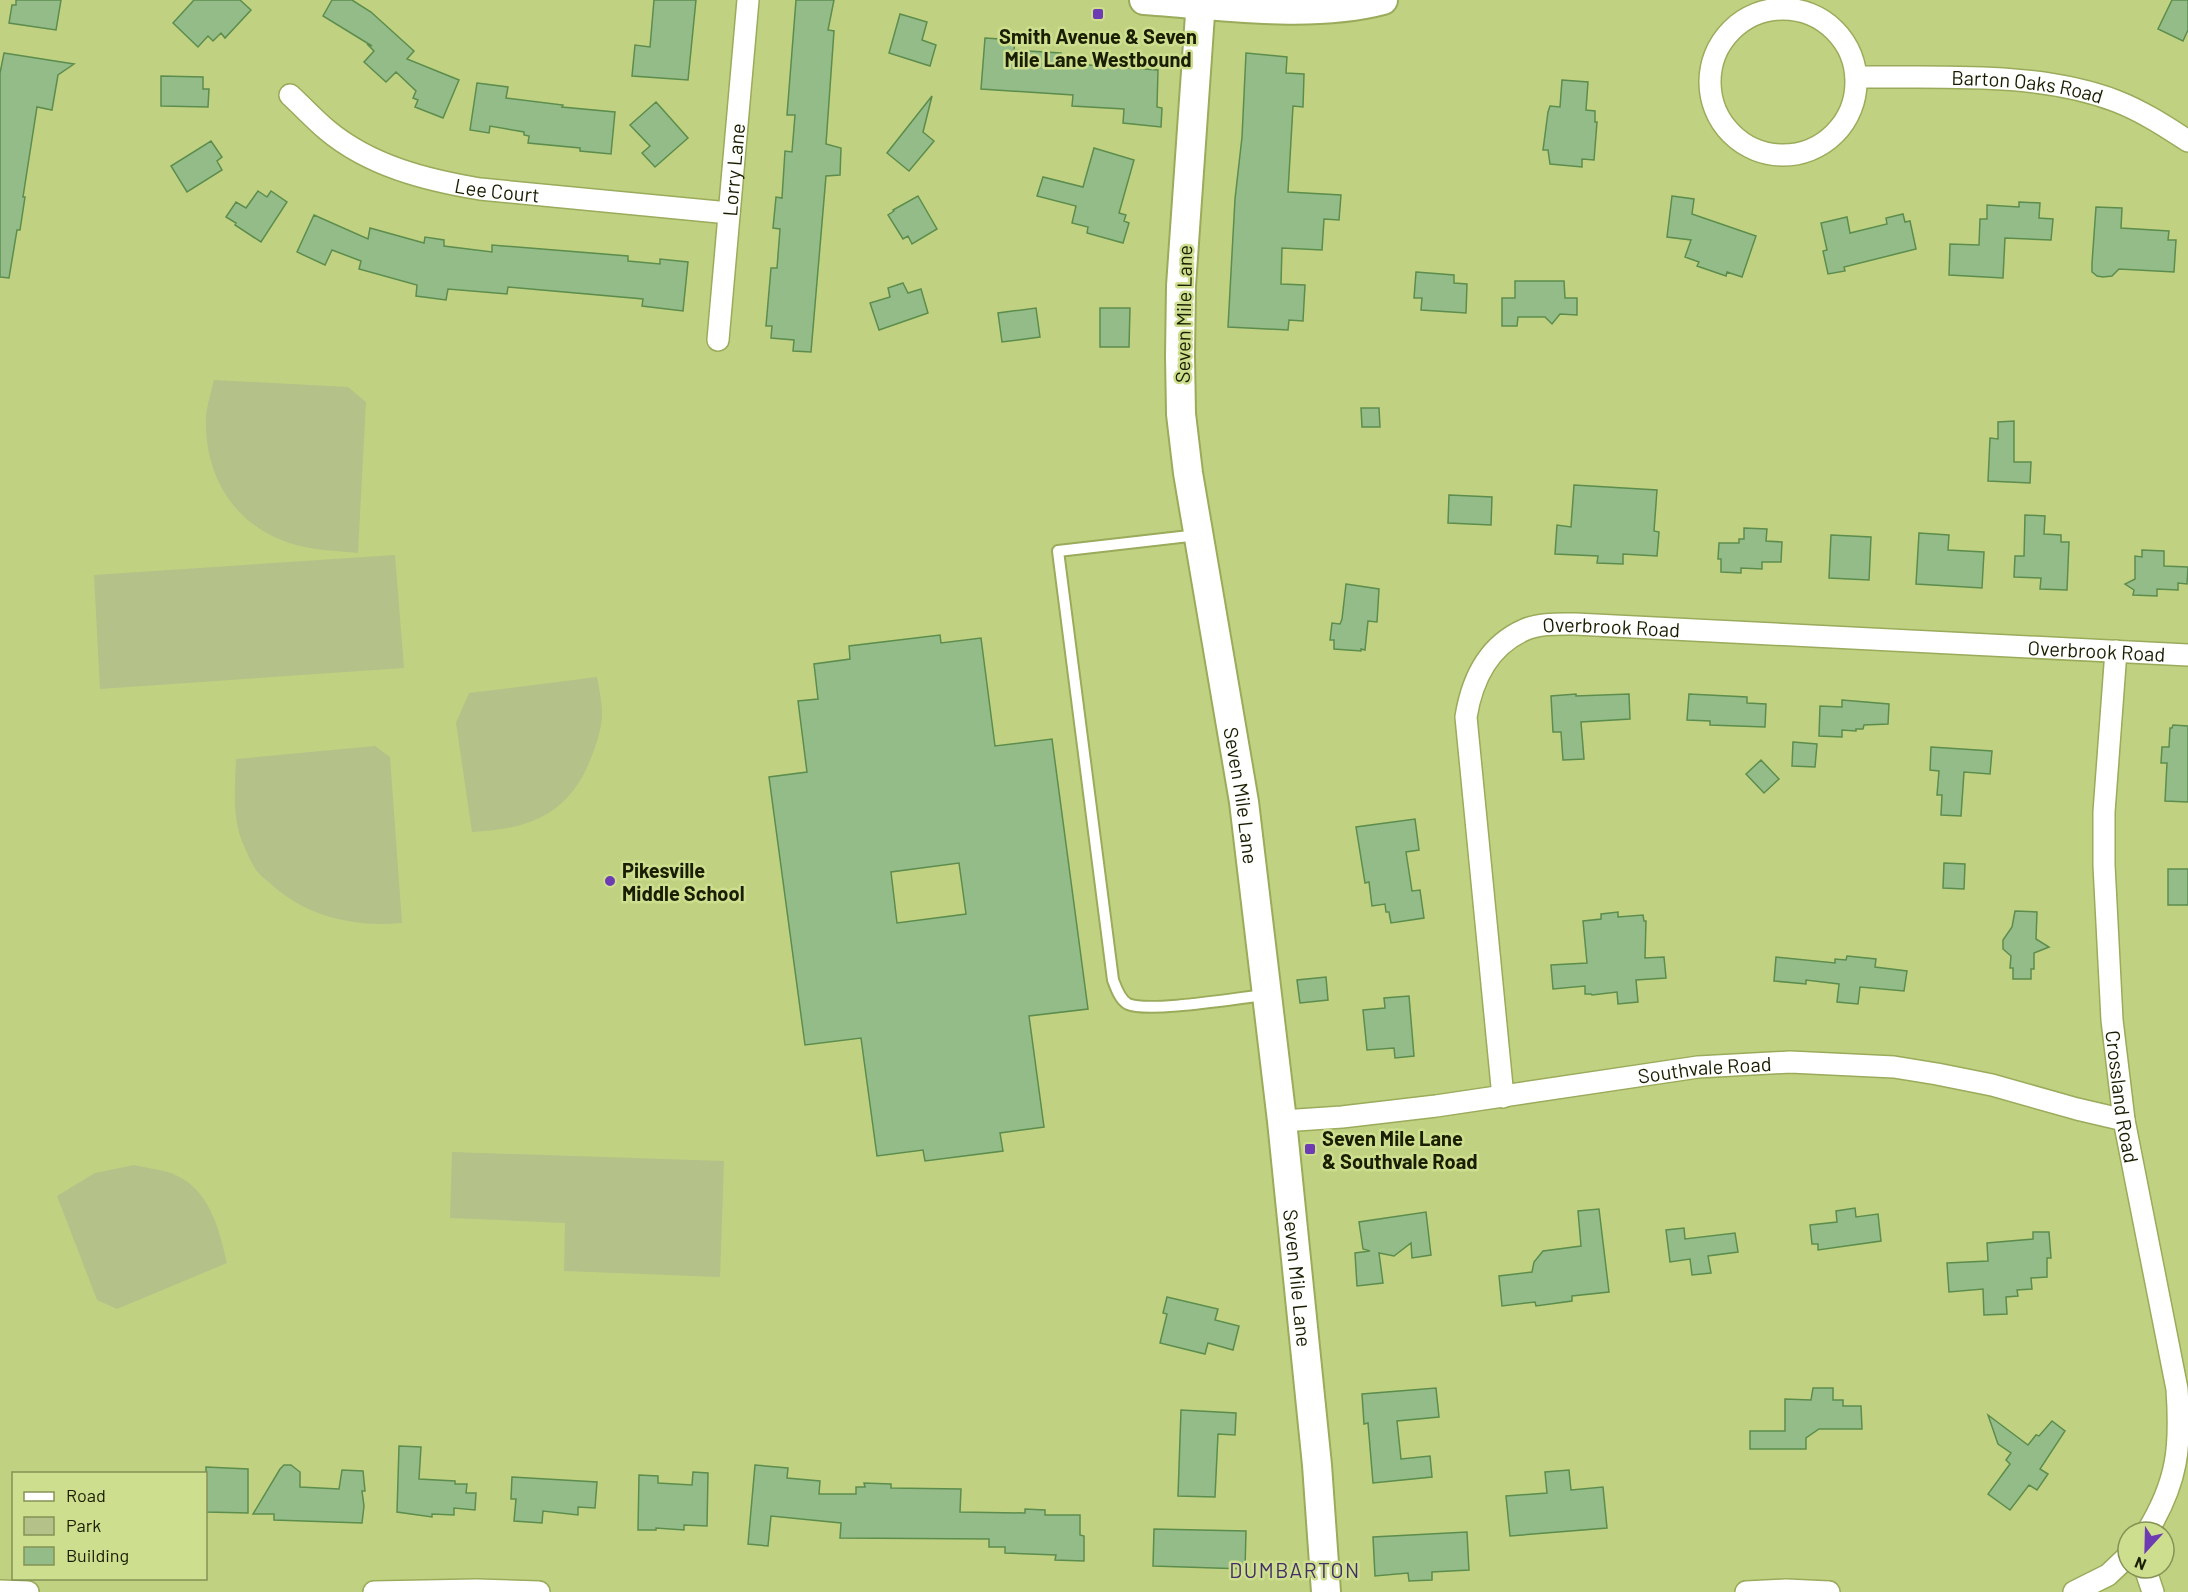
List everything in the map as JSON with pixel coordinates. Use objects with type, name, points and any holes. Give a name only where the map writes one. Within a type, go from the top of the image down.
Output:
[{"type":"street","name":"Lorry Lane","points":[[718,340],[748,0]]},
{"type":"street","points":[[1144,0],[1314,9],[1364,5],[1383,0]]},
{"type":"street","name":"Seven Mile Lane","points":[[1201,2],[1181,286],[1181,414],[1198,535],[1244,802],[1282,1121],[1317,1466],[1326,1592]]},
{"type":"street","points":[[1778,9],[1799,10],[1828,25],[1840,36],[1851,55],[1856,77],[1855,96],[1838,130],[1820,145],[1798,153],[1775,154],[1757,150],[1737,139],[1721,122],[1713,102],[1709,82],[1713,60],[1723,39],[1738,23],[1758,13],[1778,9]]},
{"type":"street","name":"Barton Oaks Road","points":[[1856,77],[2012,80],[2051,84],[2116,102],[2151,118],[2188,141]]},
{"type":"street","name":"Lee Court","points":[[290,95],[326,130],[352,148],[409,174],[480,189],[729,213]]},
{"type":"street","name":"Overbrook Road","points":[[1503,1097],[1466,717],[1470,694],[1478,675],[1490,656],[1507,640],[1525,630],[1548,625],[1575,624],[2188,655]]},
{"type":"street","name":"Crossland Road","points":[[2116,651],[2104,812],[2104,865],[2112,1020],[2124,1120],[2177,1389],[2183,1446],[2154,1520]]},
{"type":"street","name":"Southvale Road","points":[[1282,1121],[1342,1117],[1503,1097],[1698,1066],[1762,1062],[1837,1063],[1894,1067],[1992,1085],[2124,1120]]},
{"type":"street","points":[[2074,1592],[2108,1575],[2116,1567]]},
{"type":"street","points":[[374,1592],[477,1590],[539,1592]]},
{"type":"street","points":[[1746,1592],[1786,1590],[1829,1592]]},
{"type":"street","points":[[0,1591],[28,1592]]},
{"type":"lane","points":[[1198,535],[1058,551],[1113,981],[1119,995],[1127,1004],[1153,1008],[1267,995]]},
{"type":"green space","points":[[214,380],[348,387],[366,402],[358,553],[314,549],[289,543],[269,535],[238,510],[226,495],[210,458],[206,417]]},
{"type":"green space","points":[[395,555],[404,668],[100,689],[94,575]]},
{"type":"green space","points":[[597,677],[602,709],[601,728],[591,758],[571,793],[559,806],[529,822],[512,827],[472,832],[456,723],[469,693]]},
{"type":"green space","points":[[375,746],[390,757],[402,923],[367,923],[334,918],[302,906],[287,897],[256,870],[242,841],[237,821],[236,759]]},
{"type":"green space","points":[[452,1152],[724,1161],[720,1277],[564,1271],[565,1223],[450,1218]]},
{"type":"green space","points":[[134,1165],[171,1173],[184,1179],[195,1188],[216,1223],[227,1263],[117,1309],[97,1300],[57,1196],[95,1173]]},
{"type":"building","points":[[16,0],[61,0],[56,30],[9,23],[12,5],[16,5]]},
{"type":"building","points":[[194,0],[240,0],[251,10],[225,38],[221,33],[213,41],[208,36],[198,47],[173,23]]},
{"type":"building","points":[[332,0],[352,0],[371,12],[414,51],[407,59],[459,80],[443,118],[415,107],[418,100],[413,98],[416,91],[396,72],[386,82],[364,62],[374,51],[367,44],[372,46],[323,16]]},
{"type":"building","points":[[654,0],[696,0],[688,80],[632,76],[635,45],[650,47]]},
{"type":"building","points":[[796,0],[834,0],[828,30],[834,31],[826,144],[841,148],[840,175],[826,176],[811,352],[793,351],[794,340],[771,338],[772,326],[766,326],[771,268],[777,268],[780,229],[773,228],[776,197],[782,198],[785,151],[792,152],[795,115],[787,115]]},
{"type":"building","points":[[2172,0],[2188,0],[2188,30],[2183,41],[2158,29]]},
{"type":"building","points":[[900,14],[927,22],[922,40],[936,45],[930,66],[889,53]]},
{"type":"building","points":[[985,38],[1015,40],[1014,50],[1061,53],[1061,63],[1158,70],[1157,107],[1162,108],[1161,127],[1123,123],[1124,109],[1072,106],[1073,95],[981,89]]},
{"type":"building","points":[[4,53],[74,64],[58,75],[52,110],[37,107],[20,230],[17,230],[9,278],[0,277],[0,73]]},
{"type":"building","points":[[1246,53],[1287,57],[1286,73],[1304,74],[1303,107],[1293,106],[1288,192],[1341,195],[1339,220],[1324,219],[1322,250],[1282,248],[1281,284],[1305,285],[1303,321],[1289,320],[1288,330],[1228,327]]},
{"type":"building","points":[[161,76],[203,77],[203,89],[209,89],[208,107],[161,106]]},
{"type":"building","points":[[1562,80],[1588,82],[1586,110],[1595,111],[1595,122],[1597,122],[1594,160],[1582,159],[1582,167],[1550,164],[1548,150],[1543,150],[1550,106],[1560,107]]},
{"type":"building","points":[[477,83],[508,87],[506,98],[615,112],[611,154],[580,151],[580,148],[528,143],[529,136],[524,135],[524,132],[490,126],[489,133],[470,130]]},
{"type":"building","points":[[932,96],[923,132],[934,141],[909,171],[887,153]]},
{"type":"building","points":[[656,102],[688,138],[655,167],[642,153],[650,146],[630,125]]},
{"type":"building","points":[[211,141],[222,157],[217,161],[222,170],[187,192],[171,166]]},
{"type":"building","points":[[1094,148],[1134,160],[1119,213],[1126,215],[1124,221],[1129,223],[1123,243],[1087,233],[1088,227],[1072,223],[1076,206],[1037,196],[1043,177],[1083,187]]},
{"type":"building","points":[[258,191],[267,197],[271,191],[287,202],[261,242],[226,217],[236,202],[246,208]]},
{"type":"building","points":[[918,196],[937,229],[912,244],[908,236],[903,239],[888,215]]},
{"type":"building","points":[[1672,196],[1694,199],[1692,214],[1756,236],[1742,277],[1727,272],[1726,276],[1697,266],[1699,262],[1685,257],[1691,240],[1667,237]]},
{"type":"building","points":[[2019,202],[2040,203],[2039,218],[2053,219],[2051,240],[2005,238],[2003,278],[1949,275],[1950,244],[1979,245],[1980,219],[1987,219],[1987,205],[2019,207]]},
{"type":"building","points":[[2096,207],[2122,208],[2121,228],[2169,231],[2168,240],[2176,240],[2174,272],[2119,269],[2112,276],[2103,277],[2092,272]]},
{"type":"building","points":[[1903,214],[1905,222],[1910,221],[1916,249],[1844,267],[1845,271],[1828,274],[1823,251],[1827,250],[1821,223],[1847,217],[1850,233],[1887,224],[1886,218]]},
{"type":"building","points":[[314,215],[368,239],[370,228],[424,243],[425,237],[444,240],[444,246],[492,252],[492,245],[628,256],[628,261],[660,264],[660,259],[688,262],[683,311],[642,306],[643,299],[508,287],[507,294],[448,289],[446,300],[416,296],[417,285],[359,269],[361,261],[332,250],[325,265],[297,252]]},
{"type":"building","points":[[1416,272],[1454,275],[1454,283],[1467,284],[1466,313],[1421,310],[1422,298],[1414,298]]},
{"type":"building","points":[[1515,281],[1564,281],[1565,298],[1577,298],[1577,315],[1560,314],[1552,324],[1545,317],[1518,317],[1517,326],[1502,326],[1502,298],[1515,298]]},
{"type":"building","points":[[903,283],[908,293],[921,289],[928,313],[879,330],[870,303],[890,297],[888,288]]},
{"type":"building","points":[[1036,308],[1040,337],[1002,342],[998,313]]},
{"type":"building","points":[[1100,308],[1130,308],[1129,347],[1100,347]]},
{"type":"building","points":[[1361,408],[1379,408],[1380,427],[1362,427]]},
{"type":"building","points":[[2014,421],[2014,462],[2031,462],[2030,483],[1988,481],[1990,438],[1998,439],[1998,422]]},
{"type":"building","points":[[1574,485],[1657,490],[1654,531],[1659,532],[1657,556],[1623,554],[1623,564],[1597,563],[1598,556],[1555,554],[1557,525],[1571,527]]},
{"type":"building","points":[[1449,495],[1492,497],[1491,525],[1448,523]]},
{"type":"building","points":[[2025,515],[2045,516],[2044,534],[2061,535],[2061,542],[2069,542],[2067,590],[2040,589],[2041,578],[2014,577],[2015,556],[2024,556]]},
{"type":"building","points":[[1744,528],[1767,529],[1766,541],[1782,542],[1781,562],[1762,562],[1762,569],[1741,568],[1741,573],[1721,572],[1721,559],[1718,559],[1719,543],[1739,543],[1739,539],[1744,539]]},
{"type":"building","points":[[1919,533],[1949,535],[1948,550],[1984,552],[1982,588],[1916,584]]},
{"type":"building","points":[[1831,535],[1871,537],[1869,580],[1829,578]]},
{"type":"building","points":[[2142,550],[2164,551],[2164,566],[2188,567],[2187,584],[2178,583],[2178,590],[2157,589],[2157,596],[2133,595],[2134,590],[2125,584],[2135,579],[2135,556],[2142,557]]},
{"type":"building","points":[[1346,584],[1379,589],[1377,622],[1368,621],[1365,650],[1334,649],[1334,640],[1330,640],[1332,623],[1340,624],[1342,619]]},
{"type":"building","points":[[940,635],[941,643],[981,638],[995,746],[1052,739],[1088,1009],[1029,1016],[1044,1127],[1000,1133],[1003,1151],[925,1161],[923,1150],[877,1156],[861,1038],[805,1045],[769,777],[807,772],[798,701],[818,699],[814,664],[850,659],[849,646]],"holes":[[[959,863],[966,914],[897,923],[891,872]]]},
{"type":"building","points":[[1576,694],[1576,696],[1629,694],[1630,719],[1581,722],[1584,759],[1563,760],[1561,732],[1553,732],[1551,696]]},
{"type":"building","points":[[1689,694],[1747,697],[1747,703],[1766,704],[1765,727],[1710,725],[1710,721],[1687,720]]},
{"type":"building","points":[[1842,700],[1889,704],[1888,724],[1864,725],[1863,729],[1856,729],[1856,731],[1842,730],[1842,737],[1819,736],[1820,706],[1842,707]]},
{"type":"building","points":[[2173,725],[2188,726],[2188,802],[2165,801],[2167,763],[2161,763],[2162,747],[2169,747],[2170,728]]},
{"type":"building","points":[[1793,742],[1817,744],[1815,767],[1792,766]]},
{"type":"building","points":[[1931,747],[1992,751],[1990,774],[1964,772],[1961,816],[1941,815],[1942,795],[1937,795],[1939,771],[1930,770]]},
{"type":"building","points":[[1761,760],[1779,779],[1764,793],[1746,774]]},
{"type":"building","points":[[1415,819],[1419,850],[1406,852],[1412,891],[1420,890],[1424,918],[1391,923],[1385,904],[1372,906],[1369,882],[1365,883],[1356,827]]},
{"type":"building","points":[[1944,863],[1965,864],[1964,889],[1943,888]]},
{"type":"building","points":[[2168,869],[2188,869],[2188,905],[2168,905]]},
{"type":"building","points":[[2015,911],[2037,912],[2036,939],[2049,947],[2034,953],[2034,969],[2031,969],[2031,979],[2013,979],[2013,968],[2010,968],[2011,956],[2003,949],[2003,940],[2012,927]]},
{"type":"building","points":[[1618,912],[1618,917],[1643,915],[1646,921],[1645,958],[1664,957],[1666,978],[1636,980],[1638,1002],[1618,1004],[1617,992],[1585,994],[1585,986],[1553,989],[1551,965],[1587,963],[1583,921],[1601,919],[1601,914]]},
{"type":"building","points":[[1847,956],[1876,959],[1875,967],[1907,971],[1904,991],[1860,987],[1858,1004],[1837,1002],[1839,984],[1806,980],[1806,984],[1774,981],[1776,957],[1835,963],[1835,959],[1846,960]]},
{"type":"building","points":[[1326,977],[1328,1000],[1300,1003],[1297,980]]},
{"type":"building","points":[[1409,996],[1414,1056],[1395,1058],[1394,1048],[1367,1050],[1363,1010],[1385,1008],[1384,998]]},
{"type":"building","points":[[1855,1208],[1856,1217],[1878,1214],[1881,1241],[1818,1250],[1818,1244],[1812,1244],[1810,1225],[1837,1222],[1836,1211]]},
{"type":"building","points":[[1599,1209],[1609,1292],[1572,1296],[1572,1301],[1536,1306],[1535,1302],[1502,1306],[1499,1276],[1532,1272],[1534,1262],[1543,1251],[1581,1246],[1578,1211]]},
{"type":"building","points":[[1426,1212],[1431,1255],[1412,1258],[1411,1243],[1394,1256],[1379,1253],[1383,1283],[1357,1286],[1355,1253],[1370,1251],[1363,1249],[1359,1222]]},
{"type":"building","points":[[1684,1228],[1685,1239],[1735,1233],[1738,1252],[1708,1256],[1711,1273],[1692,1275],[1690,1259],[1670,1262],[1666,1230]]},
{"type":"building","points":[[2033,1232],[2049,1232],[2051,1258],[2047,1258],[2047,1277],[2031,1278],[2032,1289],[2017,1290],[2018,1296],[2006,1297],[2007,1314],[1984,1315],[1983,1289],[1949,1292],[1947,1263],[1988,1261],[1987,1243],[2033,1239]]},
{"type":"building","points":[[1167,1297],[1218,1309],[1215,1320],[1239,1326],[1233,1350],[1208,1343],[1205,1354],[1160,1343],[1167,1314],[1163,1313]]},
{"type":"building","points":[[1436,1388],[1439,1417],[1397,1421],[1401,1459],[1430,1456],[1432,1477],[1373,1483],[1368,1423],[1364,1424],[1362,1394]]},
{"type":"building","points":[[1813,1388],[1833,1388],[1833,1400],[1843,1400],[1843,1406],[1861,1406],[1862,1429],[1819,1429],[1806,1438],[1806,1449],[1750,1449],[1750,1431],[1785,1431],[1785,1399],[1811,1400]]},
{"type":"building","points":[[1181,1410],[1236,1413],[1235,1435],[1218,1434],[1215,1497],[1178,1496]]},
{"type":"building","points":[[1988,1415],[2028,1445],[2052,1421],[2065,1431],[2040,1469],[2048,1474],[2037,1490],[2029,1485],[2010,1510],[1988,1494],[2010,1464],[2006,1460],[2011,1453],[1998,1444]]},
{"type":"building","points":[[399,1446],[421,1447],[419,1479],[467,1484],[466,1493],[476,1493],[475,1510],[454,1508],[454,1515],[432,1514],[432,1517],[397,1512]]},
{"type":"building","points":[[284,1465],[291,1465],[300,1472],[300,1487],[339,1489],[342,1470],[363,1471],[365,1491],[362,1491],[364,1506],[362,1523],[274,1520],[274,1514],[253,1514]]},
{"type":"building","points":[[755,1465],[788,1468],[787,1478],[820,1481],[819,1494],[856,1494],[856,1487],[865,1487],[864,1483],[891,1484],[891,1488],[961,1489],[960,1512],[1025,1513],[1025,1509],[1045,1510],[1045,1515],[1080,1515],[1080,1535],[1084,1536],[1084,1561],[1055,1560],[1056,1555],[1005,1553],[1005,1547],[989,1547],[989,1539],[840,1538],[841,1523],[771,1516],[768,1546],[748,1544]]},
{"type":"building","points":[[206,1467],[248,1469],[248,1513],[207,1512]]},
{"type":"building","points":[[1569,1470],[1571,1490],[1603,1487],[1607,1528],[1510,1536],[1506,1496],[1547,1493],[1545,1472]]},
{"type":"building","points":[[693,1472],[708,1473],[707,1526],[684,1525],[684,1530],[656,1528],[656,1530],[638,1530],[639,1475],[658,1476],[658,1483],[692,1485]]},
{"type":"building","points":[[512,1477],[597,1482],[595,1508],[578,1507],[578,1515],[543,1511],[542,1523],[514,1521],[516,1499],[511,1499]]},
{"type":"building","points":[[1154,1529],[1246,1531],[1245,1569],[1153,1566]]},
{"type":"building","points":[[1467,1532],[1469,1570],[1432,1572],[1432,1580],[1409,1581],[1408,1573],[1375,1576],[1373,1537]]},
{"type":"place","name":"Smith Avenue & Seven Mile Lane Westbound","points":[[1098,14]]},
{"type":"place","name":"Pikesville Middle School","points":[[610,881]]},
{"type":"place","name":"Seven Mile Lane & Southvale Road","points":[[1310,1149]]},
{"type":"district","name":"DUMBARTON","points":[[1295,1569]]}]
